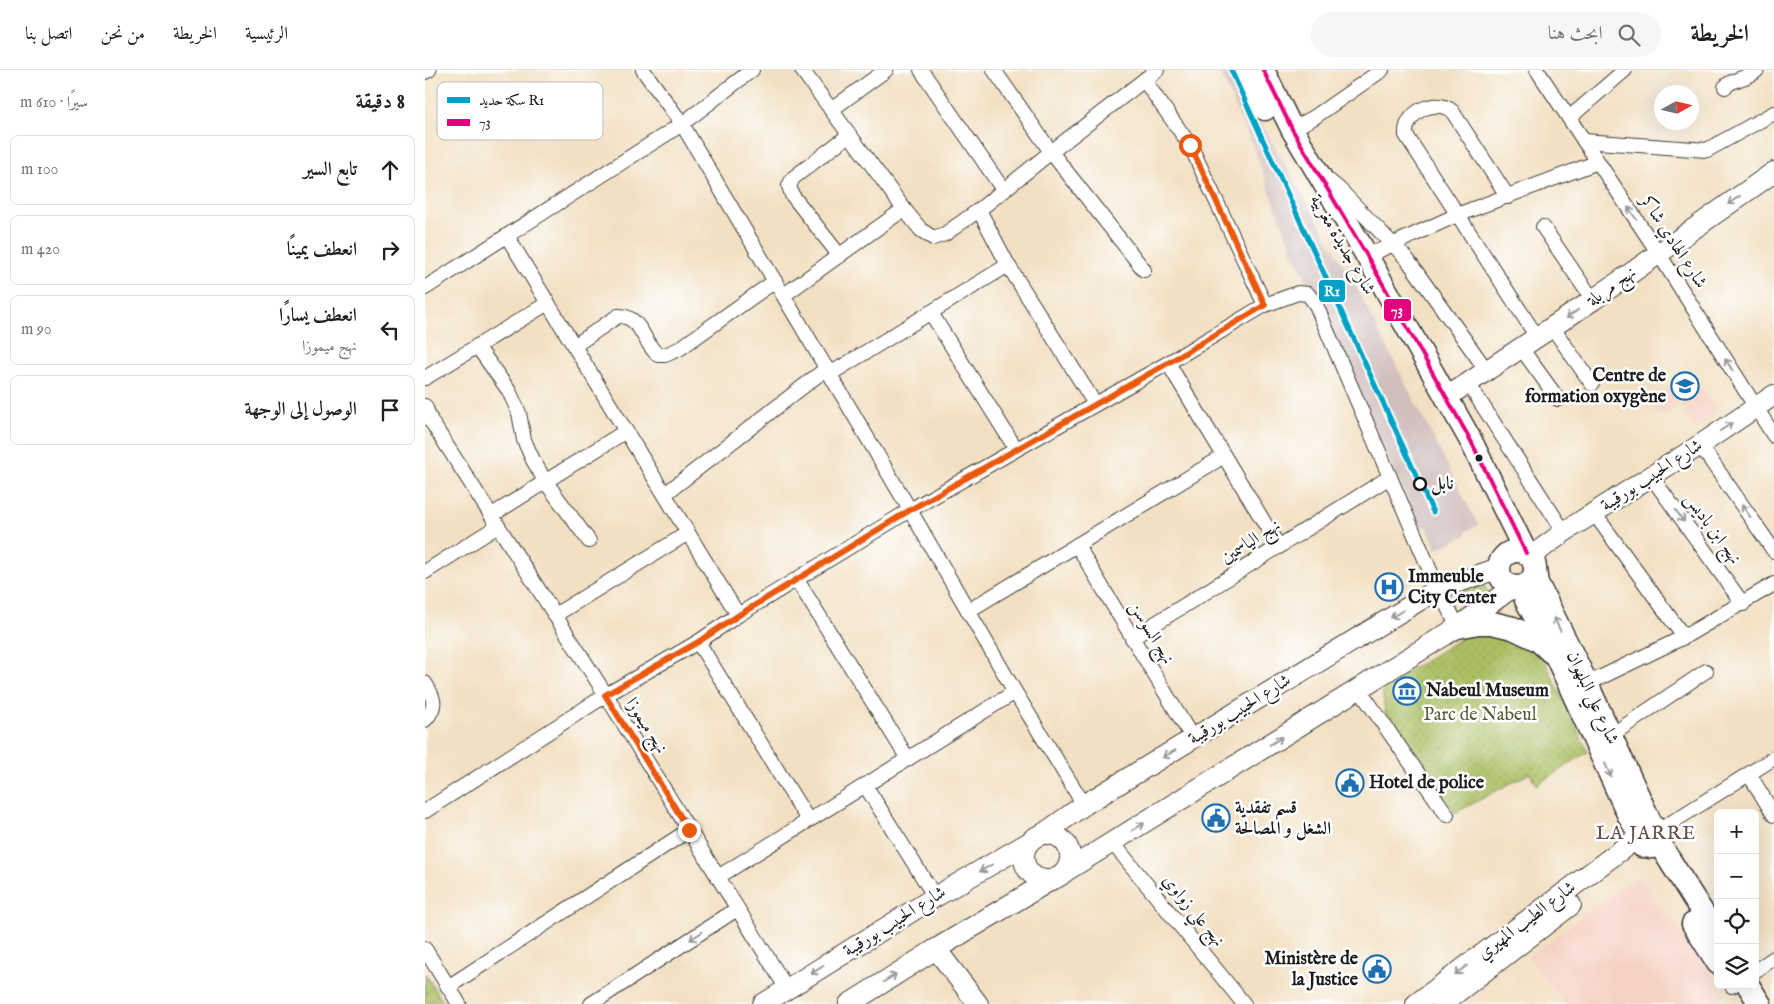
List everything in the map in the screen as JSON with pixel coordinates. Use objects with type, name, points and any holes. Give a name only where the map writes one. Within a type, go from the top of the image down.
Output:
[{"type":"main road","name":"شارع جديدة مغربية","points":[[1246,70],[1278,135],[1491,480],[1519,568]]},
{"type":"main road","name":"شارع جديدة مغربية","points":[[1263,70],[1292,129],[1367,256],[1441,401]]},
{"type":"main road","name":"شارع علي البلهوان","points":[[1519,568],[1526,600],[1557,658],[1630,818],[1648,837],[1714,931]]},
{"type":"main road","name":"شارع علي البلهوان","points":[[1519,568],[1537,583],[1611,736],[1648,837],[1656,867],[1714,958]]},
{"type":"main road","points":[[1458,627],[1489,622],[1513,628],[1538,640],[1557,658]]},
{"type":"main road","points":[[1738,989],[1760,1004]]},
{"type":"street","points":[[425,72],[429,70]]},
{"type":"street","points":[[643,70],[682,124],[1015,692],[1084,805]]},
{"type":"street","points":[[802,70],[904,209],[921,230],[933,238],[945,234],[979,210],[1157,70]]},
{"type":"street","points":[[831,110],[886,70]]},
{"type":"street","points":[[921,70],[1004,191]]},
{"type":"street","points":[[994,70],[1051,152],[1145,270]]},
{"type":"street","name":"شارع الهادي شاكر","points":[[1537,70],[1659,254],[1774,436]]},
{"type":"street","points":[[1569,118],[1625,70]]},
{"type":"street","points":[[1725,87],[1757,70]]},
{"type":"street","points":[[1292,129],[1313,118],[1379,71]]},
{"type":"street","points":[[425,288],[682,124],[747,72]]},
{"type":"street","points":[[1145,80],[1190,145],[1265,305]]},
{"type":"street","points":[[1508,197],[1452,111],[1443,106],[1431,106],[1422,109],[1409,119],[1406,124],[1406,135],[1537,337],[1558,399]]},
{"type":"street","points":[[1584,141],[1704,150],[1774,113]]},
{"type":"street","points":[[839,256],[792,195],[789,186],[793,178],[849,135]]},
{"type":"street","points":[[1367,256],[1457,215],[1598,162]]},
{"type":"street","points":[[1316,170],[1339,189],[1407,259],[1487,371]]},
{"type":"street","name":"نهج مربلة","points":[[1441,401],[1593,300],[1774,172]]},
{"type":"street","points":[[784,296],[904,209]]},
{"type":"street","points":[[979,210],[1008,266],[1095,404]]},
{"type":"street","points":[[1543,227],[1593,300]]},
{"type":"street","points":[[507,236],[739,615]]},
{"type":"street","points":[[665,494],[828,371],[931,314],[1008,266]]},
{"type":"street","points":[[574,346],[618,316],[624,316],[635,322],[653,351],[658,355],[671,353],[679,350],[775,281]]},
{"type":"street","points":[[425,811],[605,695],[698,642],[910,510],[1168,363],[1265,305],[1297,294],[1308,294],[1313,299],[1438,589],[1458,627]]},
{"type":"street","points":[[425,378],[548,303]]},
{"type":"street","points":[[931,314],[1016,449]]},
{"type":"street","points":[[1537,337],[1592,384]]},
{"type":"street","points":[[477,346],[509,390],[519,413],[524,440],[545,481],[589,541]]},
{"type":"street","points":[[1168,363],[1279,547]]},
{"type":"street","points":[[1468,383],[1564,532]]},
{"type":"street","name":"شارع الحبيب بورقيبة","points":[[849,1004],[1458,627],[1519,568],[1564,532],[1774,395]]},
{"type":"street","name":"نهج ميموزا","points":[[425,406],[431,421],[555,615],[787,989]]},
{"type":"street","points":[[425,572],[545,481],[626,431]]},
{"type":"street","points":[[1700,445],[1774,551]]},
{"type":"street","points":[[968,611],[1224,456]]},
{"type":"street","name":"نهج ابن باديس","points":[[1651,476],[1743,604]]},
{"type":"street","name":"نهج الياسمين","points":[[1132,638],[1390,478]]},
{"type":"street","points":[[1594,514],[1684,637]]},
{"type":"street","points":[[555,615],[688,533]]},
{"type":"street","name":"نهج السوسن","points":[[1077,545],[1193,739]]},
{"type":"street","name":"شارع الحبيب بورقيبة","points":[[763,1004],[935,897],[1036,838],[1084,805],[1438,589],[1519,568]]},
{"type":"street","points":[[797,580],[907,759]]},
{"type":"street","points":[[1587,684],[1684,637],[1743,604],[1774,584]]},
{"type":"street","points":[[698,642],[808,820]]},
{"type":"street","points":[[1611,736],[1706,671]]},
{"type":"street","points":[[425,683],[433,696],[433,702],[431,713],[425,720]]},
{"type":"street","points":[[1359,689],[1447,815]]},
{"type":"street","points":[[718,877],[1015,692]]},
{"type":"street","points":[[1442,1004],[1634,858],[1648,837],[1774,758]]},
{"type":"street","points":[[1749,774],[1774,815]]},
{"type":"street","points":[[865,785],[935,897]]},
{"type":"street","points":[[448,987],[689,830]]},
{"type":"street","points":[[1053,834],[1067,844],[1071,853],[1070,862],[1059,875],[1042,880],[1034,876],[1027,869],[1024,861],[1024,852],[1036,838],[1053,834]]},
{"type":"street","name":"شارع الطيب المهيري","points":[[1416,1004],[1648,837]]},
{"type":"street","name":"نهج علي زواوي","points":[[1112,842],[1244,1004]]},
{"type":"street","points":[[591,1004],[737,909]]},
{"type":"street","points":[[425,948],[459,1004]]},
{"type":"street","points":[[936,949],[978,1004]]},
{"type":"street","points":[[1759,968],[1774,958]]},
{"type":"shaded area","points":[[1219,70],[1237,70],[1256,114],[1358,291],[1478,525],[1466,531],[1467,535],[1437,549],[1426,526],[1421,528],[1292,250],[1256,154]]},
{"type":"shaded area","name":"Centre de formation oxygène","points":[[1689,372],[1717,411],[1695,426],[1680,404],[1661,417],[1650,401]]},
{"type":"shaded area","points":[[1638,875],[1714,979],[1714,989],[1721,989],[1725,994],[1711,1004],[1564,1004],[1528,957]]},
{"type":"green space","points":[[1480,578],[1489,594],[1464,611],[1455,592]]},
{"type":"green space","name":"Parc de Nabeul","points":[[1481,632],[1502,634],[1522,642],[1542,655],[1588,752],[1536,785],[1530,773],[1455,813],[1385,713],[1382,688],[1466,635]]},
{"type":"green space","points":[[425,973],[444,1004],[425,1004]]},
{"type":"railway","points":[[1258,128],[1433,512]]},
{"type":"rail line","name":"R1","points":[[1231,70],[1433,512]]},
{"type":"transit line","name":"73","points":[[1263,70],[1292,129],[1367,256],[1471,441],[1526,553]]},
{"type":"place","name":"Centre de formation oxygène","points":[[1685,386]]},
{"type":"place","name":"نابل","points":[[1420,484]]},
{"type":"place","name":"Immeuble City Center","points":[[1389,587]]},
{"type":"place","name":"Nabeul Museum","points":[[1407,691]]},
{"type":"place","name":"Hotel de police","points":[[1350,783]]},
{"type":"place","name":"قسم تفقدية الشغل و المصالحة","points":[[1216,818]]},
{"type":"place","name":"Ministère de la Justice","points":[[1377,969]]},
{"type":"district","name":"LA JARRE","points":[[1646,834]]},
{"type":"route","points":[[689,830],[605,695],[698,642],[910,510],[1168,363],[1265,305],[1190,145]]}]
